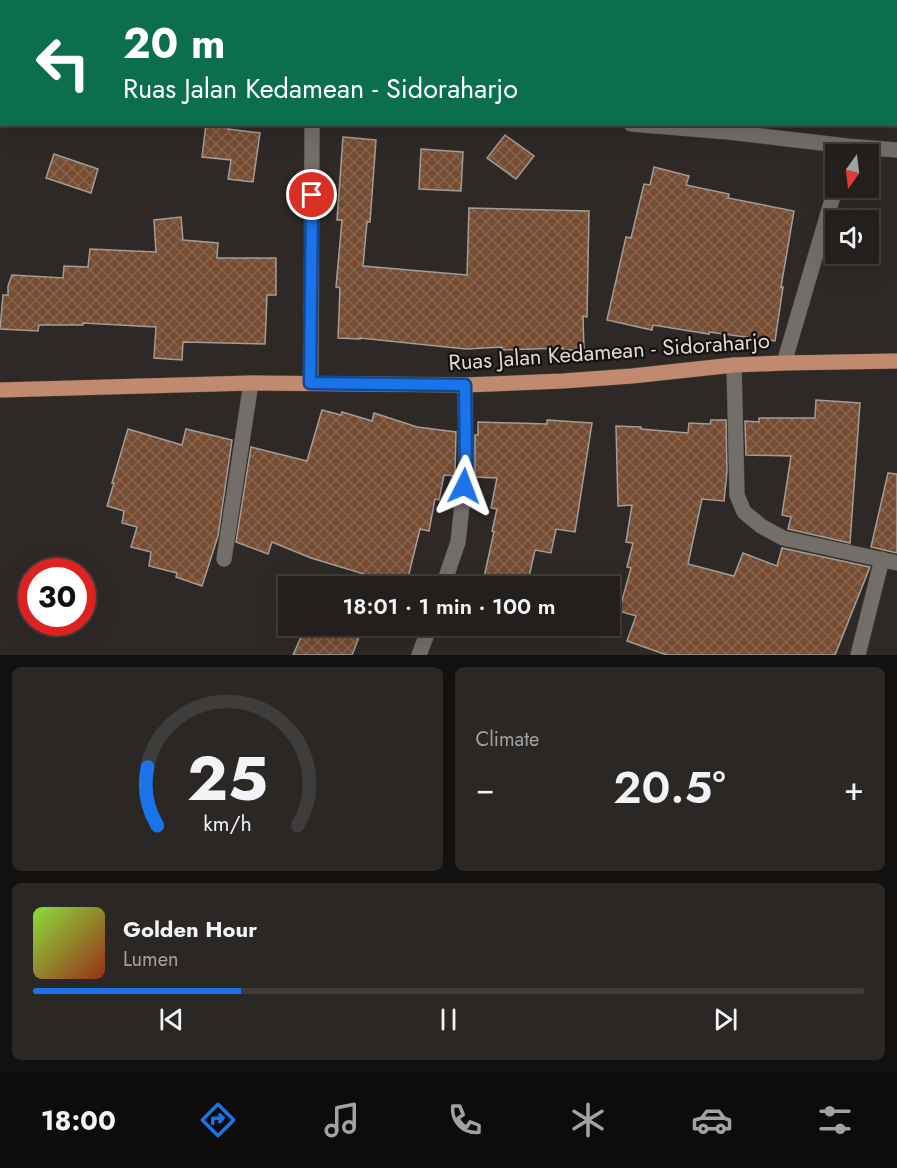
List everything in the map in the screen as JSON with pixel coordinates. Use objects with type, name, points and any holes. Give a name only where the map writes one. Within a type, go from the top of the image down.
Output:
[{"type":"main road","name":"Ruas Jalan Kedamean - Sidoraharjo","points":[[0,390],[250,383],[465,385],[586,379],[734,365],[897,361]]},
{"type":"street","points":[[310,383],[312,126]]},
{"type":"street","points":[[655,126],[728,132],[825,147]]},
{"type":"street","points":[[879,150],[897,150]]},
{"type":"street","points":[[784,363],[832,198]]},
{"type":"street","points":[[734,365],[737,495],[744,512],[761,526],[783,538],[890,561],[858,655]]},
{"type":"street","points":[[224,559],[250,383]]},
{"type":"street","points":[[446,576],[458,542],[464,489],[465,385]]},
{"type":"street","points":[[419,655],[426,636]]},
{"type":"building","points":[[206,126],[229,126],[228,129],[260,133],[253,182],[228,179],[231,160],[202,157]]},
{"type":"building","points":[[505,135],[534,156],[516,179],[487,158]]},
{"type":"building","points":[[343,137],[376,140],[370,222],[367,222],[363,266],[467,275],[469,208],[589,211],[587,317],[583,316],[584,350],[563,350],[563,348],[502,350],[502,347],[466,349],[360,338],[338,338],[340,288],[336,287],[342,220],[337,220]]},
{"type":"building","points":[[421,149],[463,152],[461,191],[419,189]]},
{"type":"building","points":[[54,154],[98,169],[91,193],[46,178]]},
{"type":"building","points":[[654,167],[689,176],[686,185],[729,194],[728,198],[794,211],[781,287],[783,287],[775,341],[653,325],[652,330],[607,320],[626,237],[631,238],[644,184],[650,185]]},
{"type":"building","points":[[181,217],[183,240],[218,243],[217,258],[276,258],[276,295],[267,295],[265,344],[183,342],[182,360],[154,358],[156,327],[83,323],[83,325],[39,325],[38,331],[0,329],[3,295],[8,295],[12,275],[63,278],[64,266],[88,267],[90,249],[156,252],[154,220]]},
{"type":"building","points":[[816,400],[860,403],[850,543],[788,529],[791,517],[782,515],[791,456],[746,455],[745,421],[759,422],[759,418],[815,418]]},
{"type":"building","points":[[322,410],[341,415],[342,412],[372,421],[374,413],[417,427],[456,432],[455,476],[444,475],[439,500],[435,499],[429,531],[420,529],[408,576],[363,576],[364,574],[311,558],[272,542],[268,554],[236,542],[251,447],[307,461]]},
{"type":"building","points":[[547,420],[592,423],[575,532],[556,529],[551,553],[535,550],[529,576],[484,576],[497,509],[491,508],[497,478],[475,477],[475,435],[478,435],[478,422],[547,424]]},
{"type":"building","points":[[711,420],[726,420],[727,472],[724,501],[702,499],[688,564],[734,576],[743,553],[777,566],[782,548],[870,567],[835,655],[667,655],[627,641],[636,616],[620,611],[620,607],[631,568],[627,567],[633,543],[626,542],[632,505],[618,506],[616,426],[688,433],[689,423],[710,424]]},
{"type":"building","points":[[128,429],[182,445],[186,429],[232,440],[218,536],[202,586],[176,577],[177,573],[149,566],[151,552],[131,547],[137,527],[122,523],[124,511],[107,506]]},
{"type":"building","points":[[888,473],[897,474],[897,553],[871,547]]},
{"type":"building","points":[[302,636],[359,636],[352,655],[293,655]]},
{"type":"route","points":[[312,195],[310,383],[465,385],[466,468],[464,486]]}]
